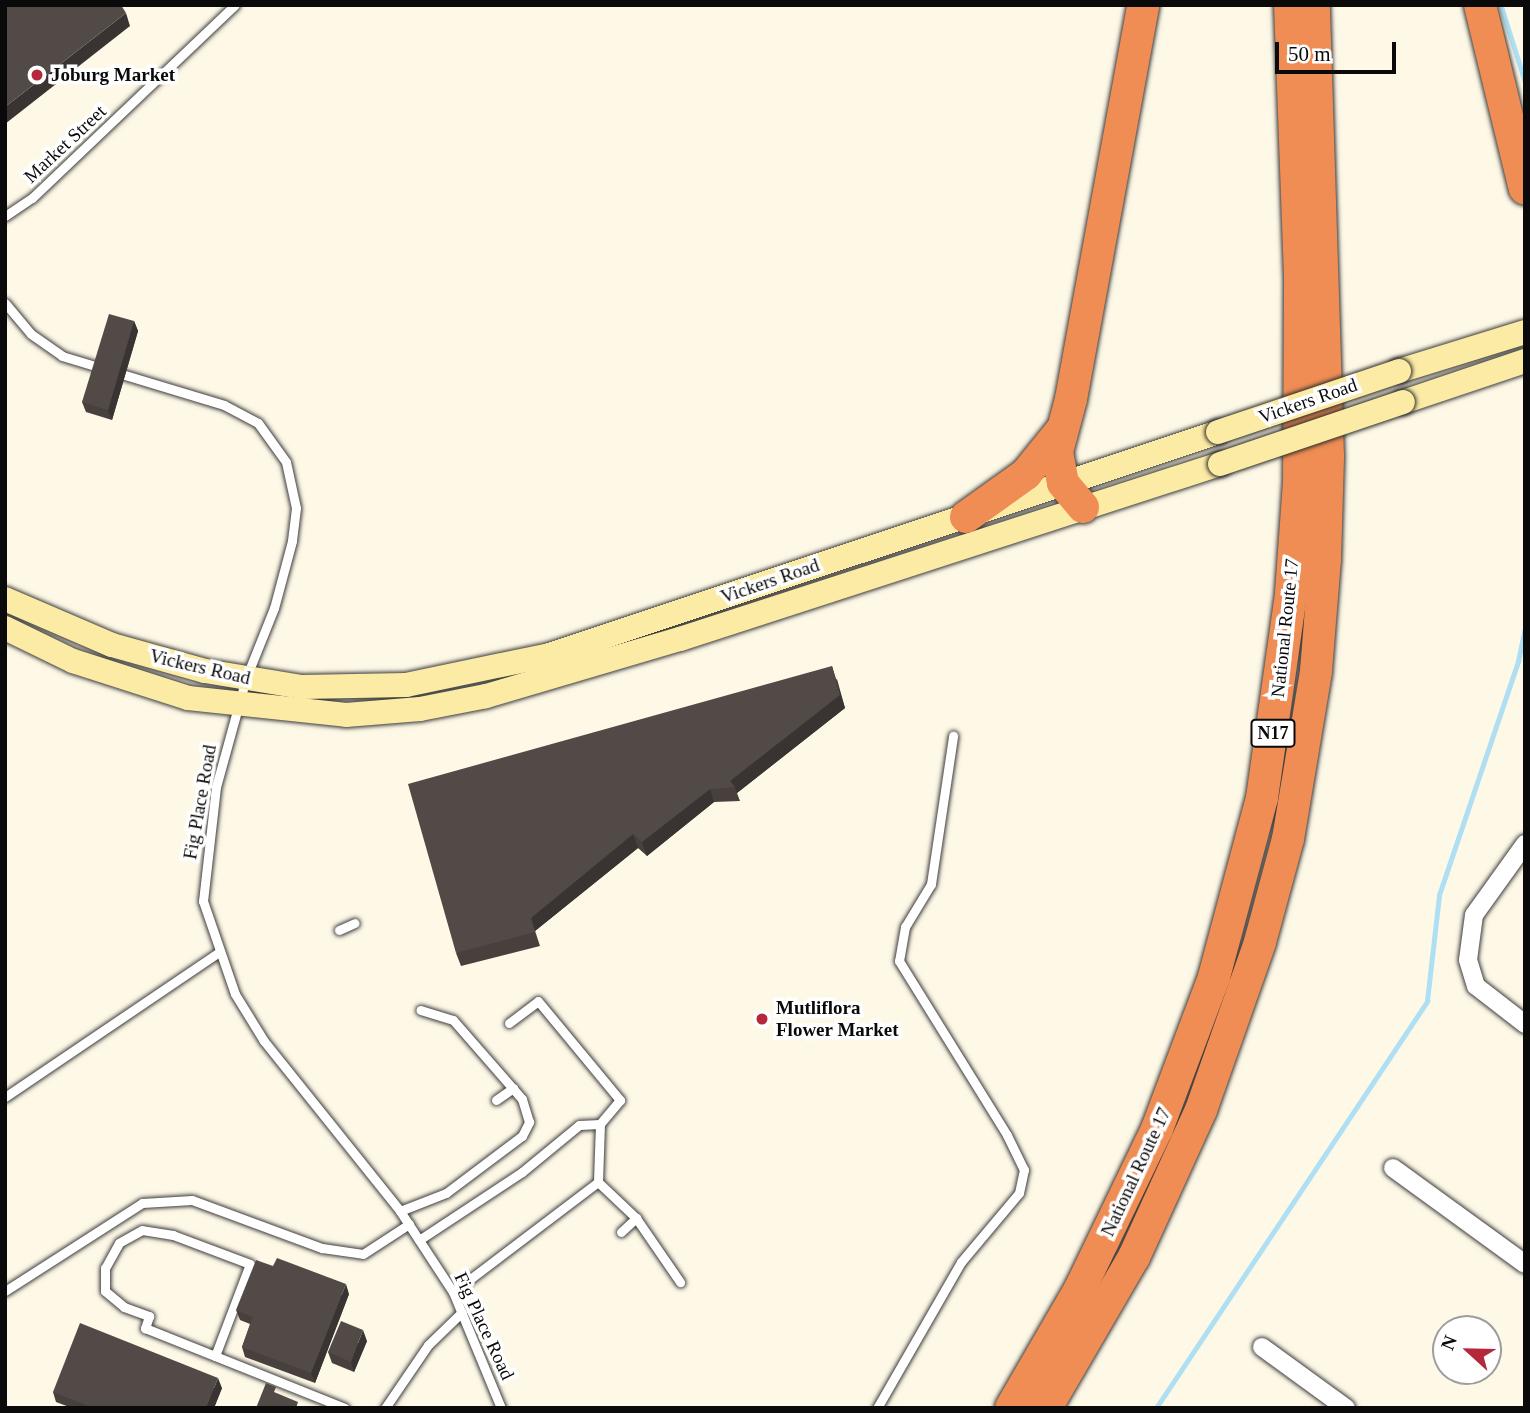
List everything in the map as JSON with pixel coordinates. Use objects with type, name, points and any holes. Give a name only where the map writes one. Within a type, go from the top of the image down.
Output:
[{"type":"highway","points":[[1083,507],[1063,483],[1057,466],[1061,430],[1072,399],[1143,5]]},
{"type":"highway","name":"National Route 17","points":[[1011,1408],[1080,1289],[1157,1129],[1214,977],[1262,798],[1291,593],[1299,481],[1300,277],[1290,5]]},
{"type":"highway","name":"N17","points":[[1046,1408],[1134,1257],[1201,1110],[1252,968],[1288,838],[1316,671],[1328,469],[1314,5]]},
{"type":"highway","points":[[1480,5],[1525,188]]},
{"type":"highway","points":[[966,517],[1026,474],[1061,430]]},
{"type":"main road","name":"Vickers Road","points":[[5,599],[112,645],[246,678],[302,687],[360,689],[406,685],[549,655],[1525,331]]},
{"type":"main road","name":"Vickers Road","points":[[5,628],[73,662],[125,680],[238,706],[380,714],[486,696],[878,577],[1525,361]]},
{"type":"street","points":[[1525,844],[1474,915],[1468,944],[1471,979],[1525,1024]]},
{"type":"street","points":[[1393,1168],[1525,1264]]},
{"type":"street","points":[[1262,1347],[1346,1408]]},
{"type":"lane","name":"Market Street","points":[[5,216],[32,198],[235,5]]},
{"type":"lane","name":"Fig Place Road","points":[[5,303],[31,334],[62,356],[224,405],[258,423],[286,462],[296,508],[274,608],[246,678],[216,786],[207,845],[203,901],[218,953],[235,993],[264,1041],[401,1211],[453,1292],[501,1408]]},
{"type":"lane","points":[[877,1408],[961,1262],[1019,1192],[1024,1170],[1007,1135],[899,961],[905,927],[931,884],[953,736]]},
{"type":"lane","points":[[339,930],[355,923]]},
{"type":"lane","points":[[5,1097],[218,953]]},
{"type":"lane","points":[[509,1023],[538,1001],[620,1100],[600,1124],[598,1182],[636,1218],[680,1282]]},
{"type":"lane","points":[[401,1211],[446,1193],[522,1136],[529,1122],[522,1099],[453,1020],[442,1020],[421,1010]]},
{"type":"lane","points":[[496,1100],[513,1088]]},
{"type":"lane","points":[[419,1240],[522,1172],[579,1125],[600,1124]]},
{"type":"lane","points":[[453,1292],[598,1182]]},
{"type":"lane","points":[[5,1291],[142,1203],[192,1200],[322,1248],[363,1254],[409,1224]]},
{"type":"lane","points":[[621,1232],[636,1218]]},
{"type":"lane","points":[[215,1356],[250,1264],[173,1235],[142,1230],[119,1243],[105,1268],[105,1291],[124,1307],[149,1316],[145,1328],[215,1356],[345,1408]]},
{"type":"lane","points":[[385,1408],[428,1345],[462,1312]]},
{"type":"building","name":"Joburg Market","points":[[5,5],[121,5],[126,13],[5,107]]},
{"type":"building","points":[[109,314],[134,321],[108,410],[82,402]]},
{"type":"building","points":[[832,666],[840,695],[730,781],[735,787],[710,789],[642,842],[633,834],[531,918],[535,932],[456,953],[408,784]]},
{"type":"building","points":[[277,1258],[346,1284],[311,1373],[242,1347],[253,1317],[236,1310],[256,1260],[273,1266]]},
{"type":"building","points":[[341,1321],[363,1330],[351,1362],[328,1352]]},
{"type":"building","points":[[80,1323],[218,1378],[206,1408],[93,1408],[53,1392]]},
{"type":"building","points":[[266,1383],[276,1387],[274,1392],[298,1402],[296,1408],[256,1408]]},
{"type":"waterway","points":[[1501,5],[1525,81]]},
{"type":"waterway","points":[[1156,1408],[1427,1001],[1439,895],[1518,661],[1525,629]]},
{"type":"place","name":"Joburg Market","points":[[37,75]]},
{"type":"place","name":"Mutliflora Flower Market","points":[[762,1019]]}]
